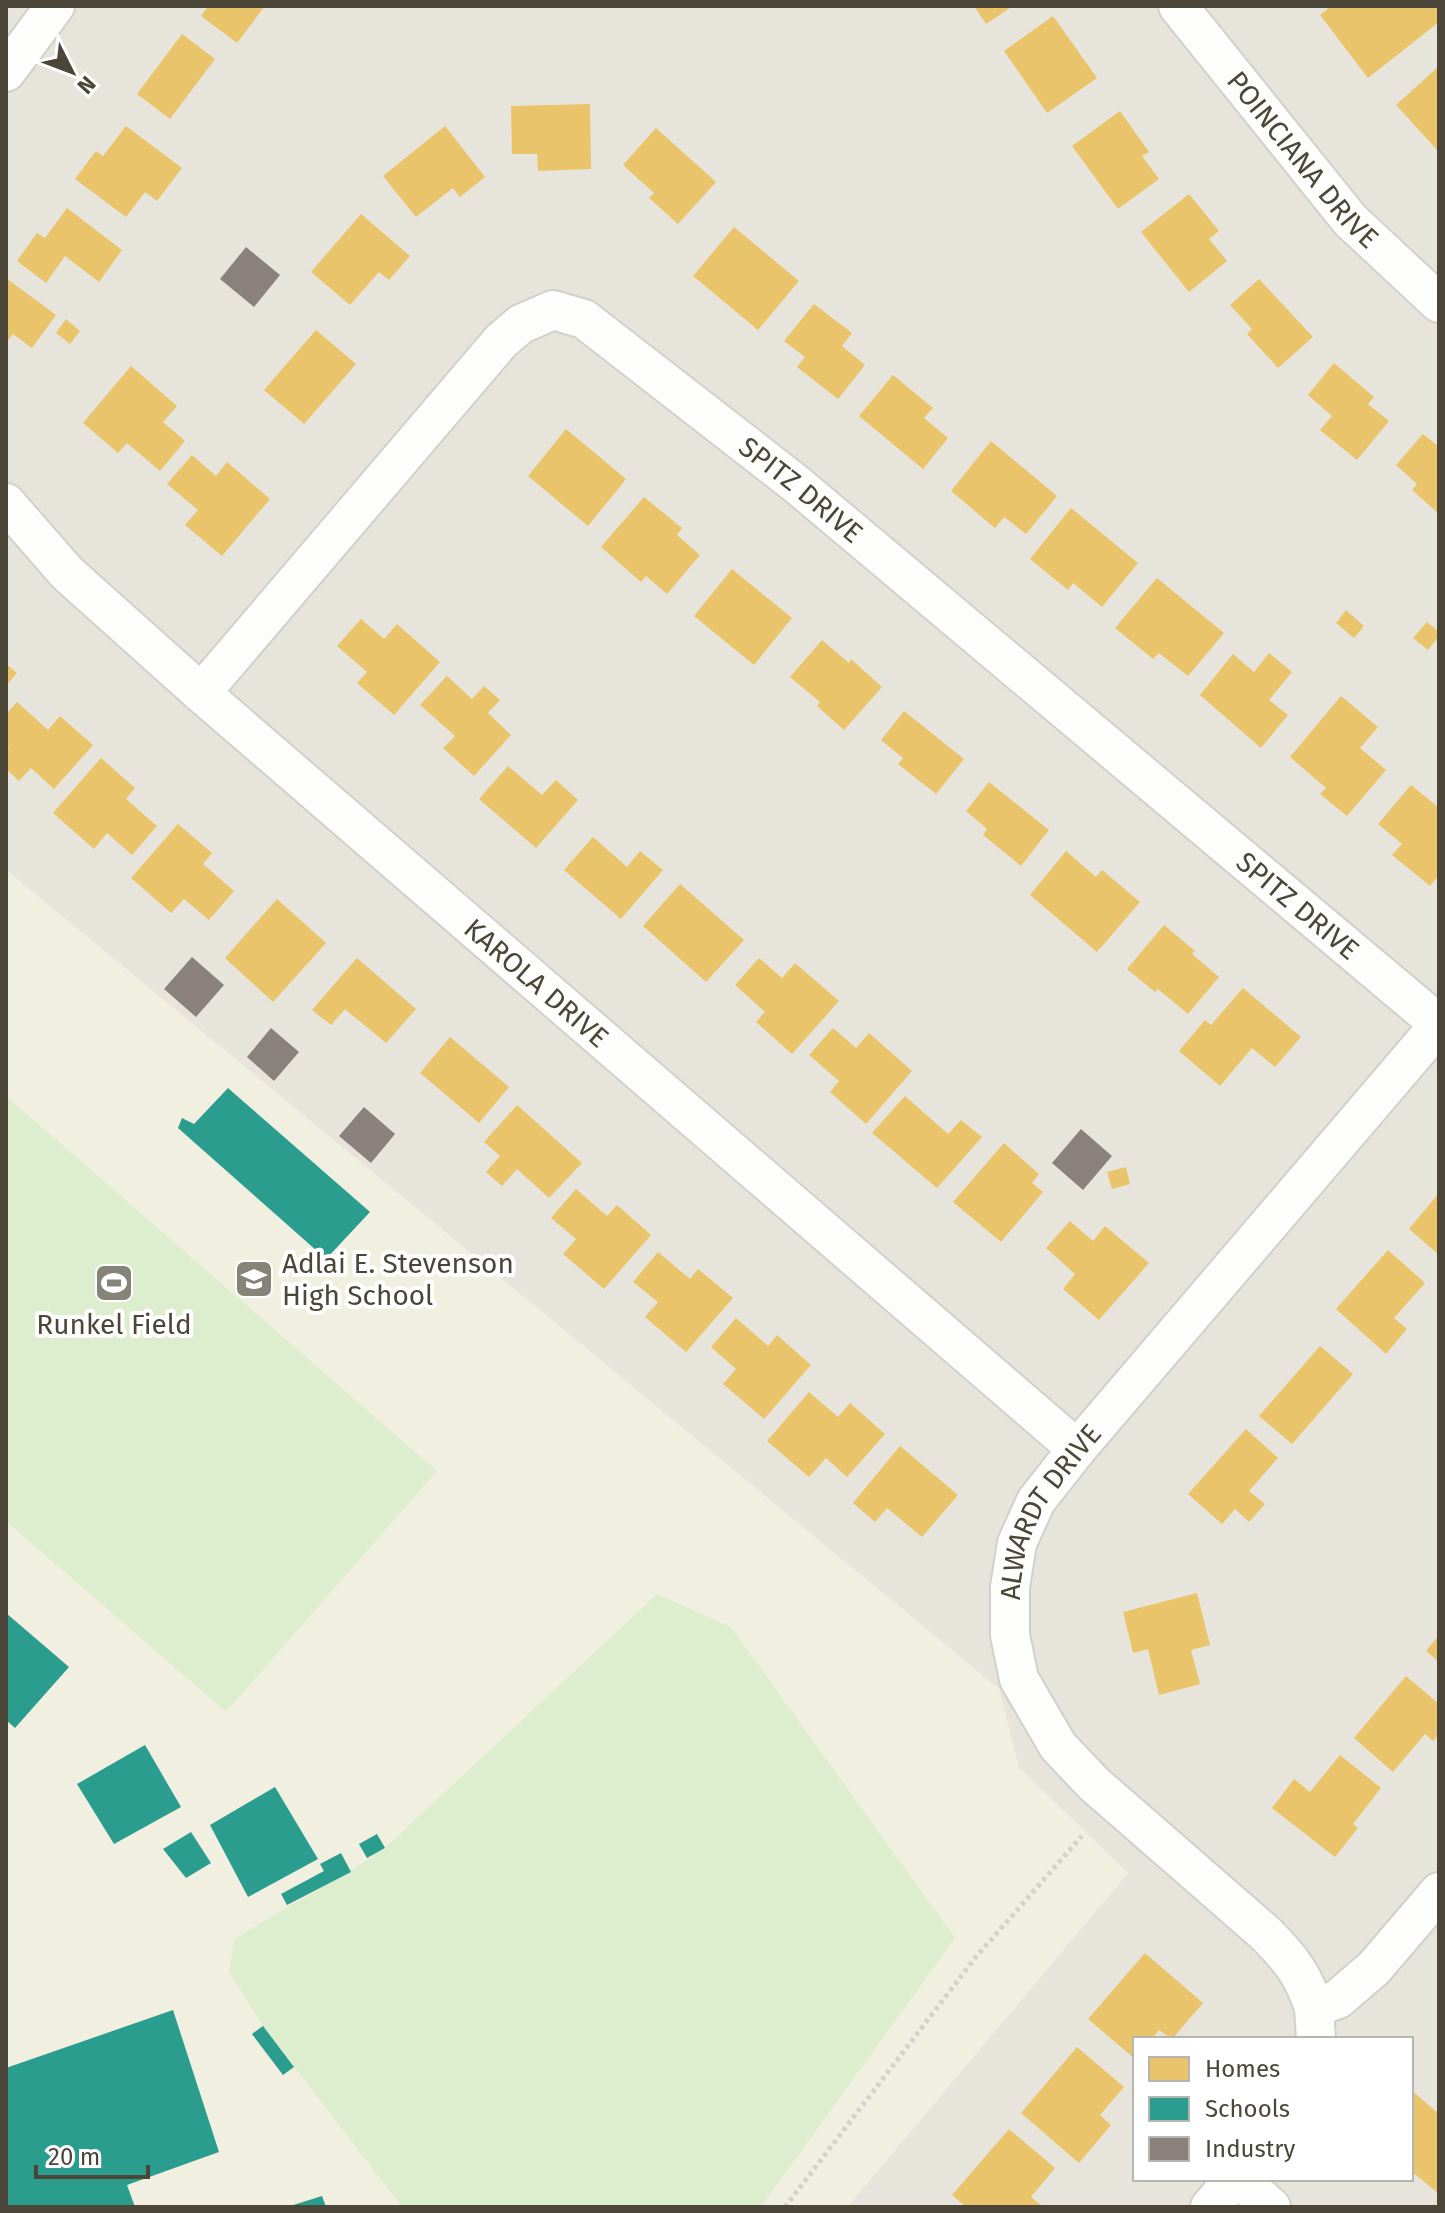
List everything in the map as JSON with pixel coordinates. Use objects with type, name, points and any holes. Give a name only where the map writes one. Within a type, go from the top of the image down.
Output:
[{"type":"street","points":[[6,72],[55,6]]},
{"type":"street","name":"POINCIANA DRIVE","points":[[1178,6],[1350,220],[1439,303]]},
{"type":"street","name":"SPITZ DRIVE","points":[[201,693],[501,341],[521,324],[553,310],[584,319],[795,483],[1439,1024]]},
{"type":"street","name":"KAROLA DRIVE","points":[[6,503],[67,573],[201,693],[1077,1449]]},
{"type":"street","name":"ALWARDT DRIVE","points":[[1315,2024],[1305,1980],[1282,1949],[1094,1784],[1058,1746],[1019,1679],[1010,1635],[1010,1587],[1017,1543],[1036,1501],[1439,1024]]},
{"type":"street","points":[[1315,2024],[1374,1968],[1439,1892]]},
{"type":"street","points":[[1210,2207],[1234,2181]]},
{"type":"street","points":[[1238,2181],[1271,2207]]},
{"type":"path","points":[[785,2207],[975,1958],[1082,1836]]},
{"type":"shaded area","points":[[6,6],[1439,6],[1439,2207],[847,2207],[1128,1873],[1019,1768],[999,1689],[6,870]]},
{"type":"shaded area","name":"Adlai E. Stevenson High School","points":[[6,870],[999,1689],[1019,1768],[1128,1873],[847,2207],[6,2207]]},
{"type":"green space","name":"Runkel Field","points":[[6,1096],[437,1471],[226,1712],[6,1521]]},
{"type":"green space","points":[[657,1594],[731,1627],[955,1938],[761,2207],[402,2207],[263,2026],[229,1972],[235,1939],[385,1848]]},
{"type":"building: Homes","points":[[208,6],[265,6],[237,43],[201,16]]},
{"type":"building: Homes","points":[[974,6],[1013,6],[986,24]]},
{"type":"building: Homes","points":[[1331,6],[1435,6],[1439,11],[1439,22],[1368,78],[1320,15]]},
{"type":"building: Homes","points":[[1053,16],[1097,78],[1047,113],[1004,51]]},
{"type":"building: Homes","points":[[182,34],[215,59],[170,119],[137,94]]},
{"type":"building: Homes","points":[[1439,66],[1439,152],[1396,105]]},
{"type":"building: Homes","points":[[590,104],[591,169],[538,171],[537,154],[512,154],[511,106]]},
{"type":"building: Homes","points":[[1120,111],[1149,152],[1142,156],[1159,179],[1118,209],[1072,146]]},
{"type":"building: Homes","points":[[126,126],[182,168],[157,201],[145,192],[126,217],[75,179],[96,151],[103,156]]},
{"type":"building: Homes","points":[[445,126],[485,177],[460,197],[453,188],[416,217],[383,176]]},
{"type":"building: Homes","points":[[656,128],[716,182],[678,224],[649,198],[654,193],[623,165]]},
{"type":"building: Homes","points":[[1189,194],[1219,231],[1209,239],[1227,261],[1189,292],[1141,232]]},
{"type":"building: Homes","points":[[67,208],[122,250],[99,282],[65,256],[46,283],[17,261],[37,233],[45,238]]},
{"type":"building: Homes","points":[[361,214],[410,256],[389,280],[379,272],[350,305],[311,272]]},
{"type":"building: Homes","points":[[734,227],[799,281],[758,330],[693,276]]},
{"type":"building: Homes","points":[[6,278],[56,315],[32,348],[13,334],[6,343]]},
{"type":"building: Homes","points":[[1259,279],[1313,337],[1278,368],[1247,334],[1252,329],[1230,305]]},
{"type":"building: Homes","points":[[814,304],[852,333],[842,346],[865,365],[838,399],[797,367],[805,357],[784,341]]},
{"type":"building: Homes","points":[[66,319],[80,331],[70,344],[56,333]]},
{"type":"building: Homes","points":[[316,330],[356,364],[304,424],[264,390]]},
{"type":"building: Homes","points":[[1334,363],[1374,397],[1368,404],[1389,421],[1357,460],[1320,430],[1332,416],[1308,395]]},
{"type":"building: Homes","points":[[131,366],[177,406],[163,422],[185,441],[160,471],[127,443],[118,453],[83,423]]},
{"type":"building: Homes","points":[[893,375],[933,408],[924,418],[948,438],[923,469],[859,416]]},
{"type":"building: Homes","points":[[566,429],[626,479],[588,526],[528,476]]},
{"type":"building: Homes","points":[[1423,434],[1439,447],[1439,514],[1412,490],[1417,484],[1396,465]]},
{"type":"building: Homes","points":[[991,441],[1057,496],[1026,534],[1004,517],[995,528],[951,491]]},
{"type":"building: Homes","points":[[192,455],[216,476],[227,462],[270,499],[222,556],[185,525],[198,510],[167,484]]},
{"type":"building: Homes","points":[[644,497],[682,528],[677,535],[700,555],[667,594],[646,576],[641,582],[601,547]]},
{"type":"building: Homes","points":[[1071,508],[1138,563],[1102,607],[1073,583],[1068,590],[1030,559]]},
{"type":"building: Homes","points":[[732,569],[792,618],[754,665],[694,616]]},
{"type":"building: Homes","points":[[1157,578],[1224,633],[1188,676],[1159,653],[1153,659],[1115,628]]},
{"type":"building: Homes","points":[[1346,610],[1364,626],[1354,638],[1336,623]]},
{"type":"building: Homes","points":[[361,619],[384,639],[397,624],[440,662],[394,715],[357,683],[367,672],[337,646]]},
{"type":"building: Homes","points":[[1427,622],[1439,632],[1428,650],[1413,638]]},
{"type":"building: Homes","points":[[822,640],[849,663],[851,659],[882,687],[844,730],[817,706],[820,702],[790,677]]},
{"type":"building: Homes","points":[[1269,653],[1292,672],[1269,700],[1288,715],[1261,748],[1200,695],[1233,654],[1254,672]]},
{"type":"building: Homes","points":[[6,664],[17,673],[6,686]]},
{"type":"building: Homes","points":[[447,676],[472,699],[484,686],[500,700],[488,713],[511,735],[474,776],[443,748],[455,736],[420,705]]},
{"type":"building: Homes","points":[[1341,696],[1378,727],[1360,748],[1386,770],[1347,816],[1320,794],[1326,788],[1290,757]]},
{"type":"building: Homes","points":[[17,702],[48,730],[60,716],[93,745],[54,789],[31,768],[19,781],[6,769],[6,751],[9,747],[6,744],[6,714]]},
{"type":"building: Homes","points":[[904,711],[964,759],[936,794],[898,764],[903,758],[881,740]]},
{"type":"building: Homes","points":[[101,758],[135,788],[126,799],[157,826],[132,855],[107,833],[94,849],[53,813]]},
{"type":"building: Homes","points":[[508,766],[542,795],[556,780],[578,800],[536,848],[479,799]]},
{"type":"building: Homes","points":[[989,782],[1049,830],[1021,866],[983,835],[987,829],[966,811]]},
{"type":"building: Homes","points":[[1411,785],[1439,808],[1439,875],[1430,886],[1392,855],[1402,844],[1378,824]]},
{"type":"building: Homes","points":[[178,824],[212,853],[203,864],[234,891],[209,920],[184,899],[171,913],[131,878]]},
{"type":"building: Homes","points":[[593,837],[627,867],[640,851],[663,870],[621,919],[564,870]]},
{"type":"building: Homes","points":[[1066,851],[1096,877],[1102,870],[1140,902],[1097,952],[1030,895]]},
{"type":"building: Homes","points":[[680,884],[744,940],[706,982],[643,926]]},
{"type":"building: Homes","points":[[277,899],[326,943],[273,1002],[225,958]]},
{"type":"building: Homes","points":[[1164,925],[1195,951],[1192,954],[1219,977],[1188,1014],[1127,969]]},
{"type":"building: Homes","points":[[357,958],[416,1009],[386,1043],[345,1009],[331,1025],[312,1010]]},
{"type":"building: Homes","points":[[759,958],[782,978],[795,963],[839,1001],[792,1054],[756,1022],[765,1012],[735,985]]},
{"type":"building: Homes","points":[[1243,988],[1301,1037],[1275,1067],[1252,1048],[1220,1086],[1179,1051],[1205,1020],[1211,1025]]},
{"type":"building: Homes","points":[[833,1028],[856,1048],[869,1033],[912,1071],[866,1124],[830,1092],[839,1081],[809,1055]]},
{"type":"building: Homes","points":[[450,1037],[509,1087],[479,1123],[420,1073]]},
{"type":"building: Homes","points":[[905,1096],[948,1134],[961,1120],[982,1137],[937,1188],[872,1133]]},
{"type":"building: Homes","points":[[517,1105],[582,1163],[549,1198],[517,1169],[502,1186],[486,1172],[500,1156],[484,1142]]},
{"type":"building: Homes","points":[[1004,1143],[1039,1174],[1032,1183],[1043,1192],[1001,1242],[953,1202]]},
{"type":"building: Homes","points":[[1126,1167],[1130,1184],[1112,1189],[1107,1172]]},
{"type":"building: Homes","points":[[576,1189],[607,1216],[617,1205],[651,1235],[604,1289],[563,1254],[576,1239],[551,1218]]},
{"type":"building: Homes","points":[[1439,1193],[1439,1255],[1409,1229]]},
{"type":"building: Homes","points":[[1070,1221],[1093,1241],[1105,1226],[1149,1263],[1099,1320],[1063,1289],[1075,1274],[1046,1248]]},
{"type":"building: Homes","points":[[1388,1250],[1425,1283],[1394,1318],[1407,1329],[1386,1354],[1336,1309]]},
{"type":"building: Homes","points":[[658,1252],[690,1279],[698,1269],[733,1298],[686,1352],[645,1317],[658,1302],[633,1282]]},
{"type":"building: Homes","points":[[736,1318],[768,1346],[777,1335],[811,1365],[764,1419],[723,1384],[736,1369],[711,1347]]},
{"type":"building: Homes","points":[[1320,1346],[1353,1374],[1292,1444],[1259,1416]]},
{"type":"building: Homes","points":[[809,1392],[838,1417],[850,1403],[885,1434],[847,1477],[826,1458],[809,1477],[767,1441]]},
{"type":"building: Homes","points":[[1246,1429],[1278,1458],[1249,1491],[1265,1504],[1249,1522],[1235,1509],[1222,1524],[1188,1494]]},
{"type":"building: Homes","points":[[900,1446],[958,1495],[922,1537],[887,1508],[875,1522],[853,1503]]},
{"type":"building: Homes","points":[[1197,1593],[1210,1645],[1191,1650],[1200,1684],[1159,1695],[1148,1649],[1133,1653],[1123,1612]]},
{"type":"building: Homes","points":[[1439,1635],[1439,1662],[1426,1651]]},
{"type":"building: Homes","points":[[1406,1676],[1439,1704],[1439,1735],[1433,1741],[1425,1734],[1393,1772],[1354,1738]]},
{"type":"building: Homes","points":[[1340,1755],[1381,1788],[1353,1824],[1358,1828],[1335,1857],[1272,1808],[1294,1779],[1310,1792]]},
{"type":"building: Homes","points":[[1145,1953],[1203,2003],[1174,2037],[1159,2030],[1154,2037],[1133,2037],[1133,2057],[1088,2019]]},
{"type":"building: Homes","points":[[1077,2047],[1124,2087],[1100,2115],[1111,2125],[1079,2163],[1021,2113]]},
{"type":"building: Homes","points":[[1413,2092],[1439,2114],[1439,2194],[1413,2173]]},
{"type":"building: Homes","points":[[1009,2129],[1055,2168],[1031,2197],[1043,2207],[966,2207],[952,2195]]},
{"type":"building: Schools","points":[[228,1088],[370,1212],[326,1259],[178,1128],[182,1118],[194,1124]]},
{"type":"building: Schools","points":[[6,1613],[69,1667],[15,1728],[6,1720]]},
{"type":"building: Schools","points":[[145,1745],[181,1807],[114,1844],[77,1784]]},
{"type":"building: Schools","points":[[275,1787],[318,1859],[248,1897],[210,1825]]},
{"type":"building: Schools","points":[[191,1832],[211,1863],[186,1878],[163,1849]]},
{"type":"building: Schools","points":[[377,1834],[385,1848],[367,1858],[359,1844]]},
{"type":"building: Schools","points":[[341,1853],[351,1872],[287,1905],[281,1894],[324,1871],[320,1864]]},
{"type":"building: Schools","points":[[173,2010],[219,2152],[127,2185],[135,2207],[6,2207],[6,2068]]},
{"type":"building: Schools","points":[[263,2026],[294,2067],[283,2075],[252,2034]]},
{"type":"building: Schools","points":[[322,2196],[326,2207],[290,2207],[290,2206]]},
{"type":"building: Industry","points":[[246,247],[280,275],[254,307],[220,279]]},
{"type":"building: Industry","points":[[192,957],[224,985],[196,1017],[164,989]]},
{"type":"building: Industry","points":[[271,1028],[299,1052],[274,1081],[247,1057]]},
{"type":"building: Industry","points":[[364,1107],[395,1134],[371,1163],[339,1136]]},
{"type":"building: Industry","points":[[1081,1129],[1112,1156],[1083,1190],[1052,1163]]},
{"type":"place","name":"Adlai E. Stevenson High School","points":[[254,1279]]},
{"type":"place","name":"Runkel Field","points":[[114,1283]]}]
